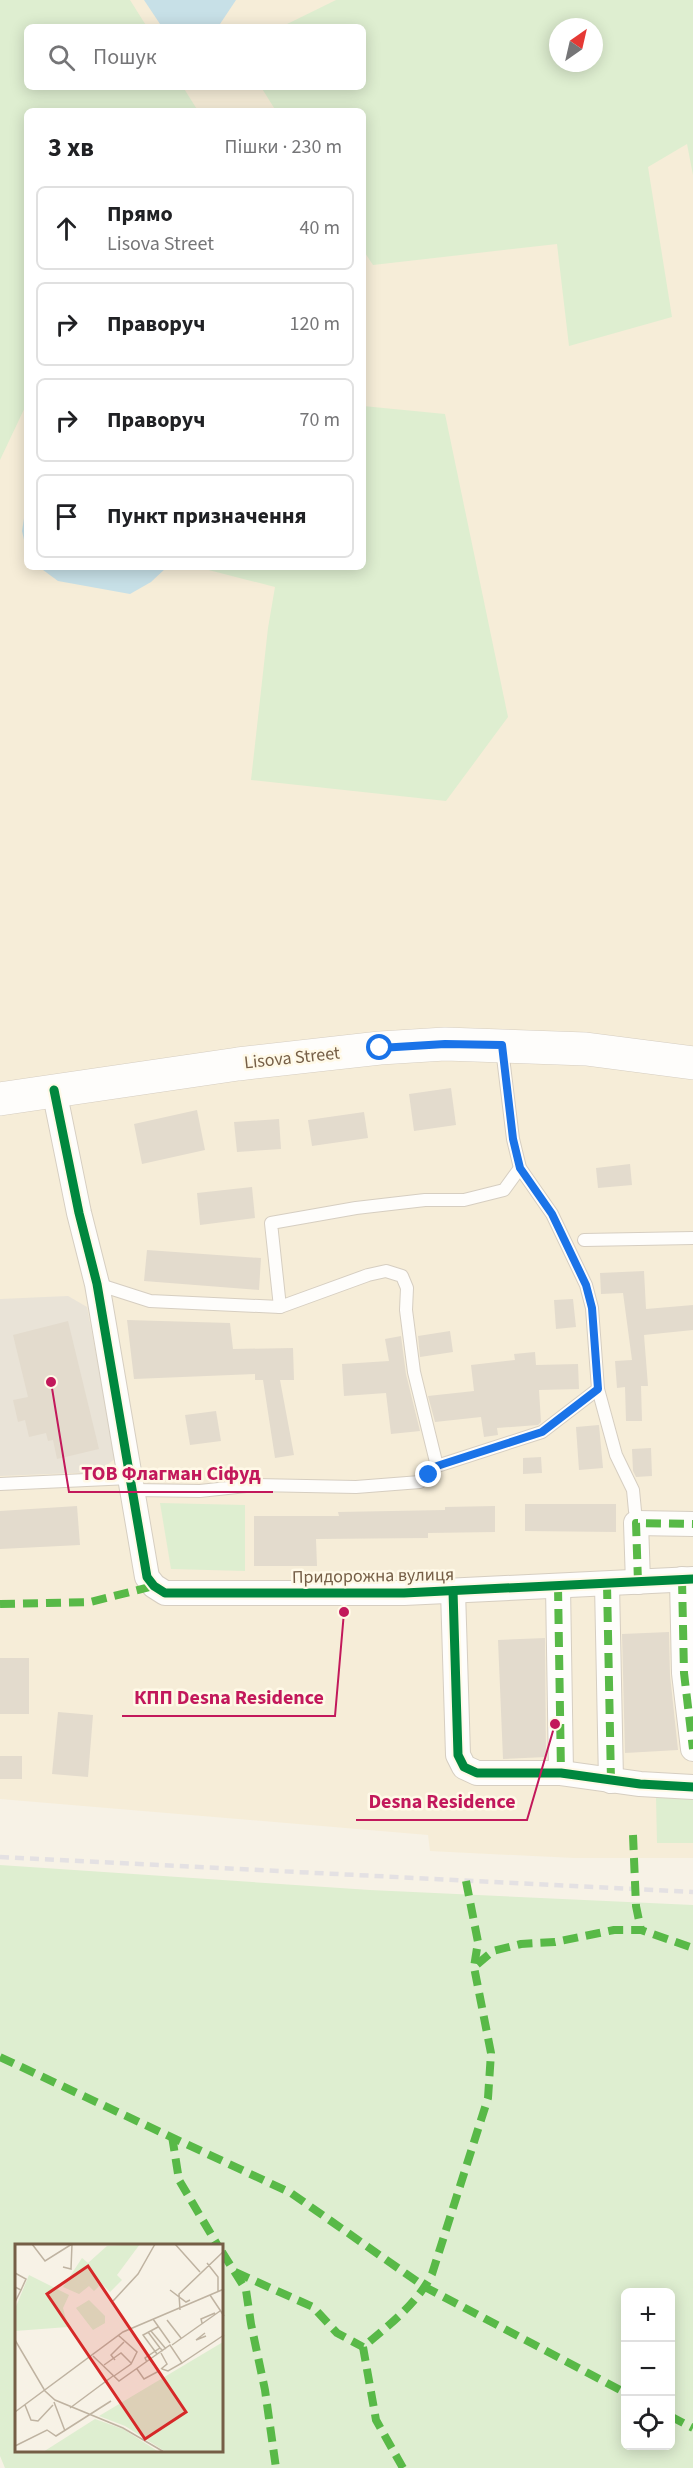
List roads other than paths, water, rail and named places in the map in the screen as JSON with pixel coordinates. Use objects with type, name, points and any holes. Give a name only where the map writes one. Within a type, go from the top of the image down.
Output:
[{"type":"main road","name":"Lisova Street","points":[[0,1099],[238,1064],[380,1048],[445,1044],[586,1049],[693,1063]]},
{"type":"street","name":"Придорожна вулиця","points":[[54,1090],[79,1214],[97,1284],[147,1578],[154,1586],[165,1593],[338,1594],[453,1591],[687,1579]]},
{"type":"street","points":[[638,1582],[636,1523],[693,1524]]},
{"type":"street","points":[[687,1579],[693,1749]]},
{"type":"street","points":[[607,1584],[611,1781]]},
{"type":"street","points":[[558,1586],[561,1773]]},
{"type":"street","points":[[453,1591],[458,1755],[464,1767],[477,1773],[561,1773],[611,1781],[693,1787]]},
{"type":"lane","points":[[502,1045],[513,1139],[520,1168],[552,1214],[586,1285],[592,1308],[598,1389],[616,1455],[633,1490],[635,1511]]},
{"type":"lane","points":[[280,1306],[271,1223],[425,1200],[464,1200],[504,1190],[520,1168]]},
{"type":"lane","points":[[584,1240],[693,1238]]},
{"type":"lane","points":[[97,1284],[150,1301],[280,1306],[369,1275],[386,1271],[402,1276],[407,1288],[406,1310],[414,1372],[437,1466]]},
{"type":"lane","points":[[0,1484],[131,1484],[200,1491],[256,1485],[356,1487],[420,1482],[437,1466],[542,1432],[598,1389]]},
{"type":"water","points":[[144,0],[236,0],[220,24],[160,24]]},
{"type":"water","points":[[43,570],[164,570],[151,582],[130,594],[58,581]]},
{"type":"railway","points":[[0,1857],[693,1892]]},
{"type":"place","name":"ТОВ Флагман Сіфуд","points":[[51,1382]]},
{"type":"place","name":"КПП Desna Residence","points":[[344,1612]]},
{"type":"place","name":"Desna Residence","points":[[555,1724]]}]
